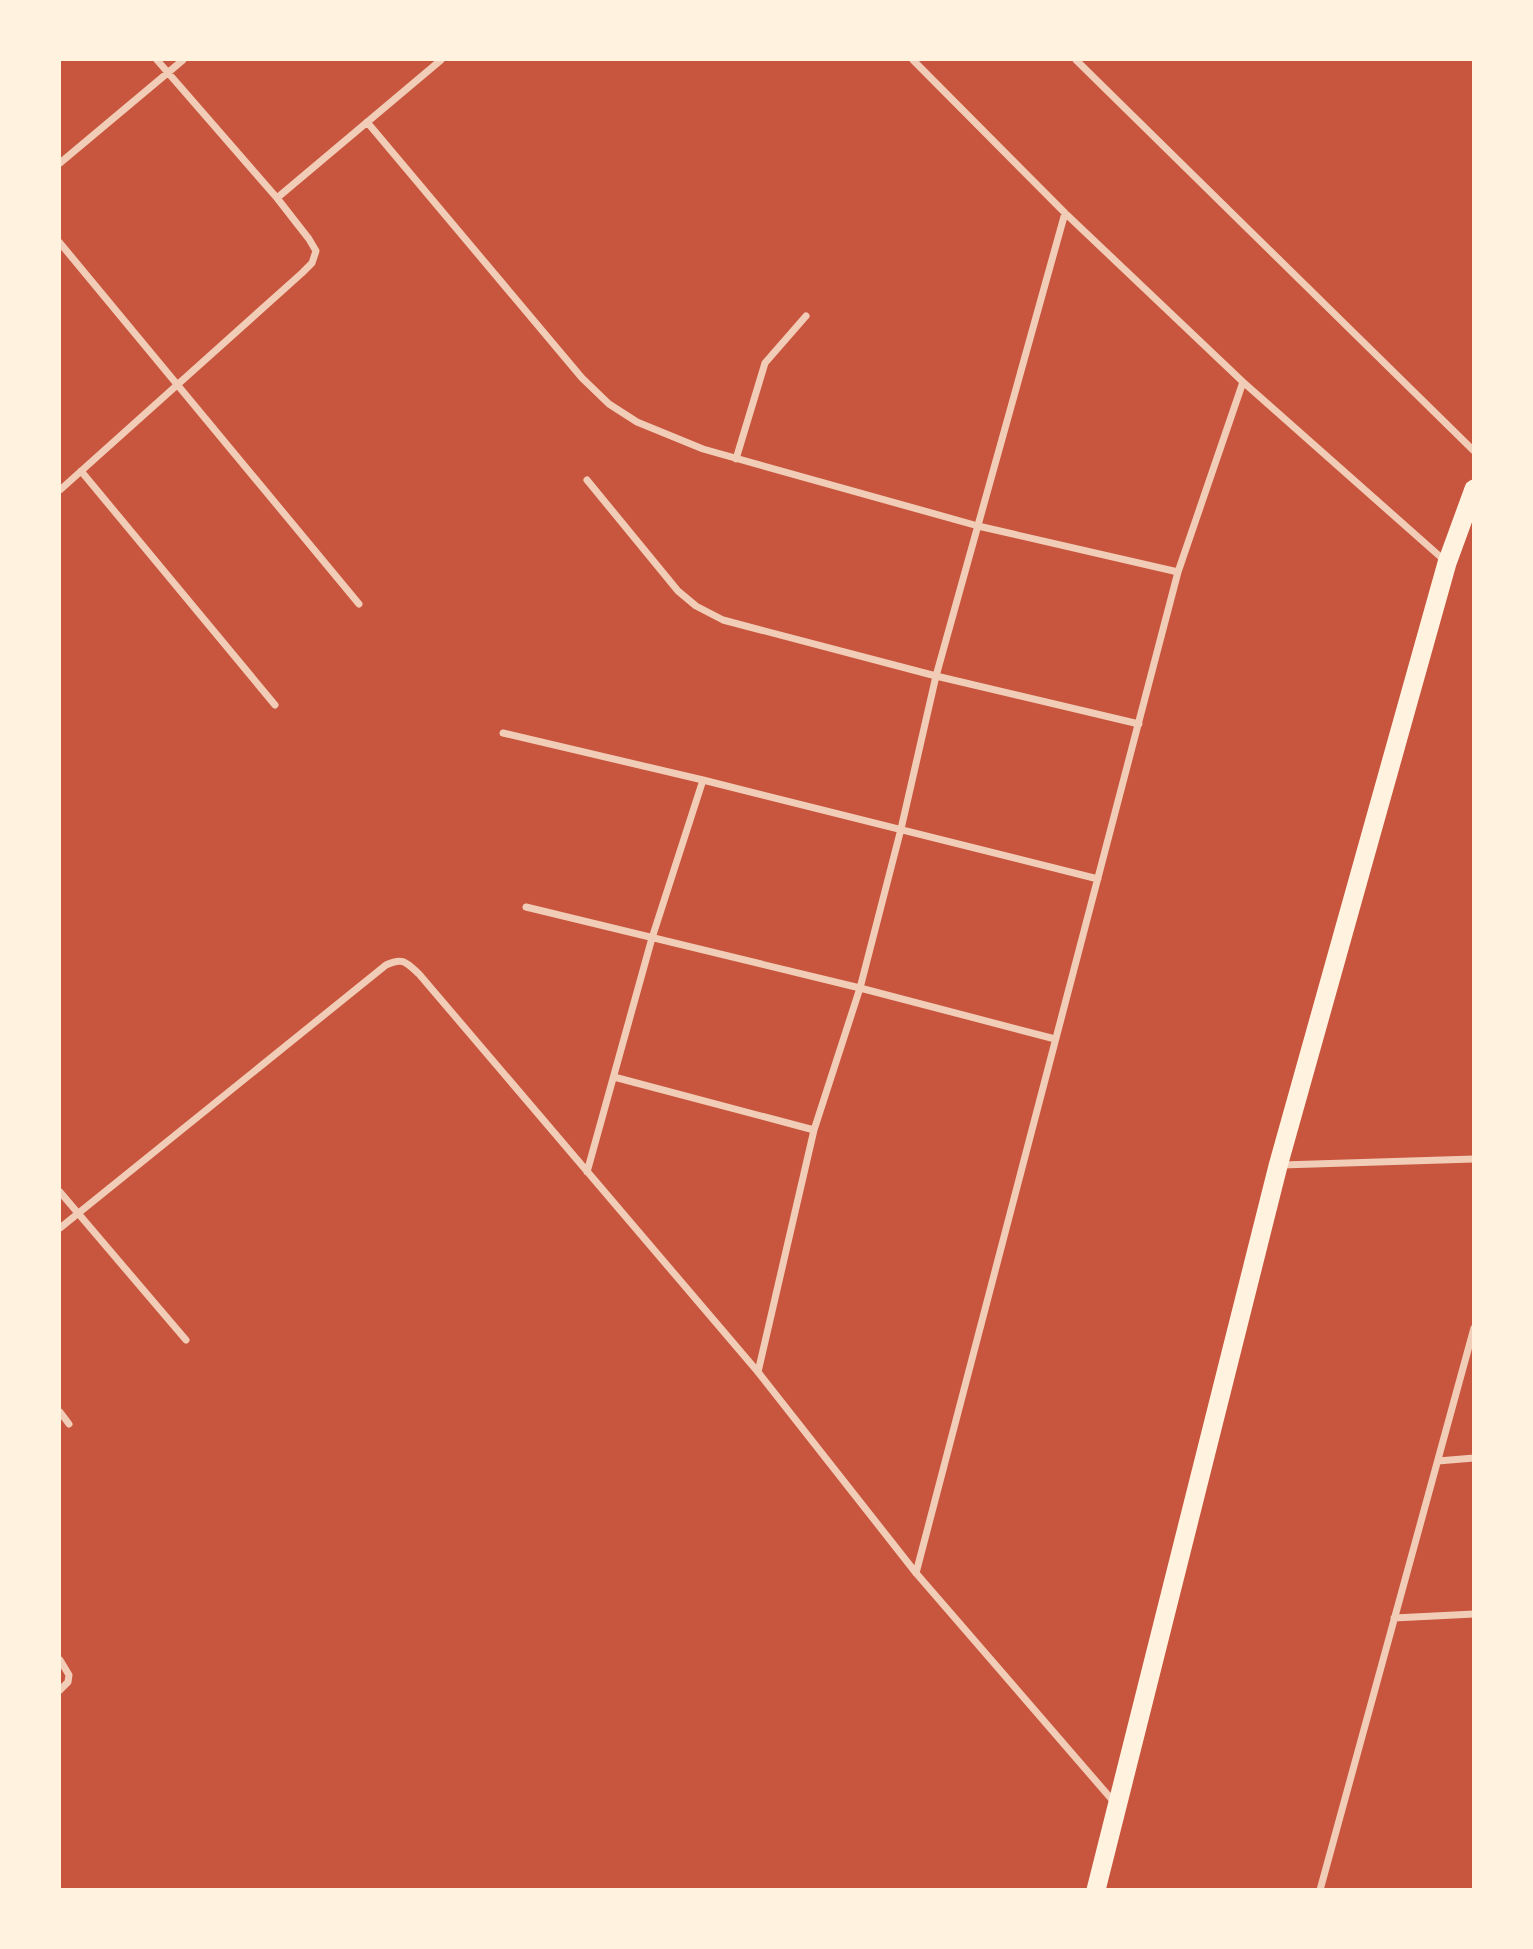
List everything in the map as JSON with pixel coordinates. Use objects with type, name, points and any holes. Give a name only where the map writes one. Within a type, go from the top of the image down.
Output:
[{"type":"highway","points":[[1096,1889],[1278,1166],[1447,563],[1474,489]]},
{"type":"street","points":[[60,490],[312,263],[316,251],[277,198],[157,60]]},
{"type":"street","points":[[60,163],[183,60]]},
{"type":"street","points":[[277,198],[441,60]]},
{"type":"street","points":[[914,60],[1065,213],[1243,382],[1447,563]]},
{"type":"street","points":[[1076,60],[1474,451]]},
{"type":"street","points":[[367,122],[582,378],[609,404],[637,422],[703,449],[736,459],[978,526],[1178,572]]},
{"type":"street","points":[[758,1372],[814,1130],[860,988],[901,829],[936,676],[1065,213]]},
{"type":"street","points":[[60,243],[359,604]]},
{"type":"street","points":[[736,459],[765,363],[806,316]]},
{"type":"street","points":[[916,1573],[1178,572],[1243,382]]},
{"type":"street","points":[[81,471],[275,705]]},
{"type":"street","points":[[587,480],[678,591],[696,606],[723,620],[936,676],[1139,724]]},
{"type":"street","points":[[503,733],[1098,879]]},
{"type":"street","points":[[587,1172],[652,938],[703,780]]},
{"type":"street","points":[[526,907],[860,988],[1055,1039]]},
{"type":"street","points":[[60,1228],[386,965],[397,960],[405,962],[419,974],[758,1372],[916,1573],[1117,1806]]},
{"type":"street","points":[[614,1077],[814,1130]]},
{"type":"street","points":[[1278,1166],[1474,1159]]},
{"type":"street","points":[[60,1192],[187,1340]]},
{"type":"street","points":[[1320,1889],[1474,1328]]},
{"type":"street","points":[[60,1412],[69,1424]]},
{"type":"street","points":[[1438,1461],[1474,1458]]},
{"type":"street","points":[[1394,1618],[1474,1614]]},
{"type":"street","points":[[60,1660],[69,1675],[68,1682],[60,1690]]}]
